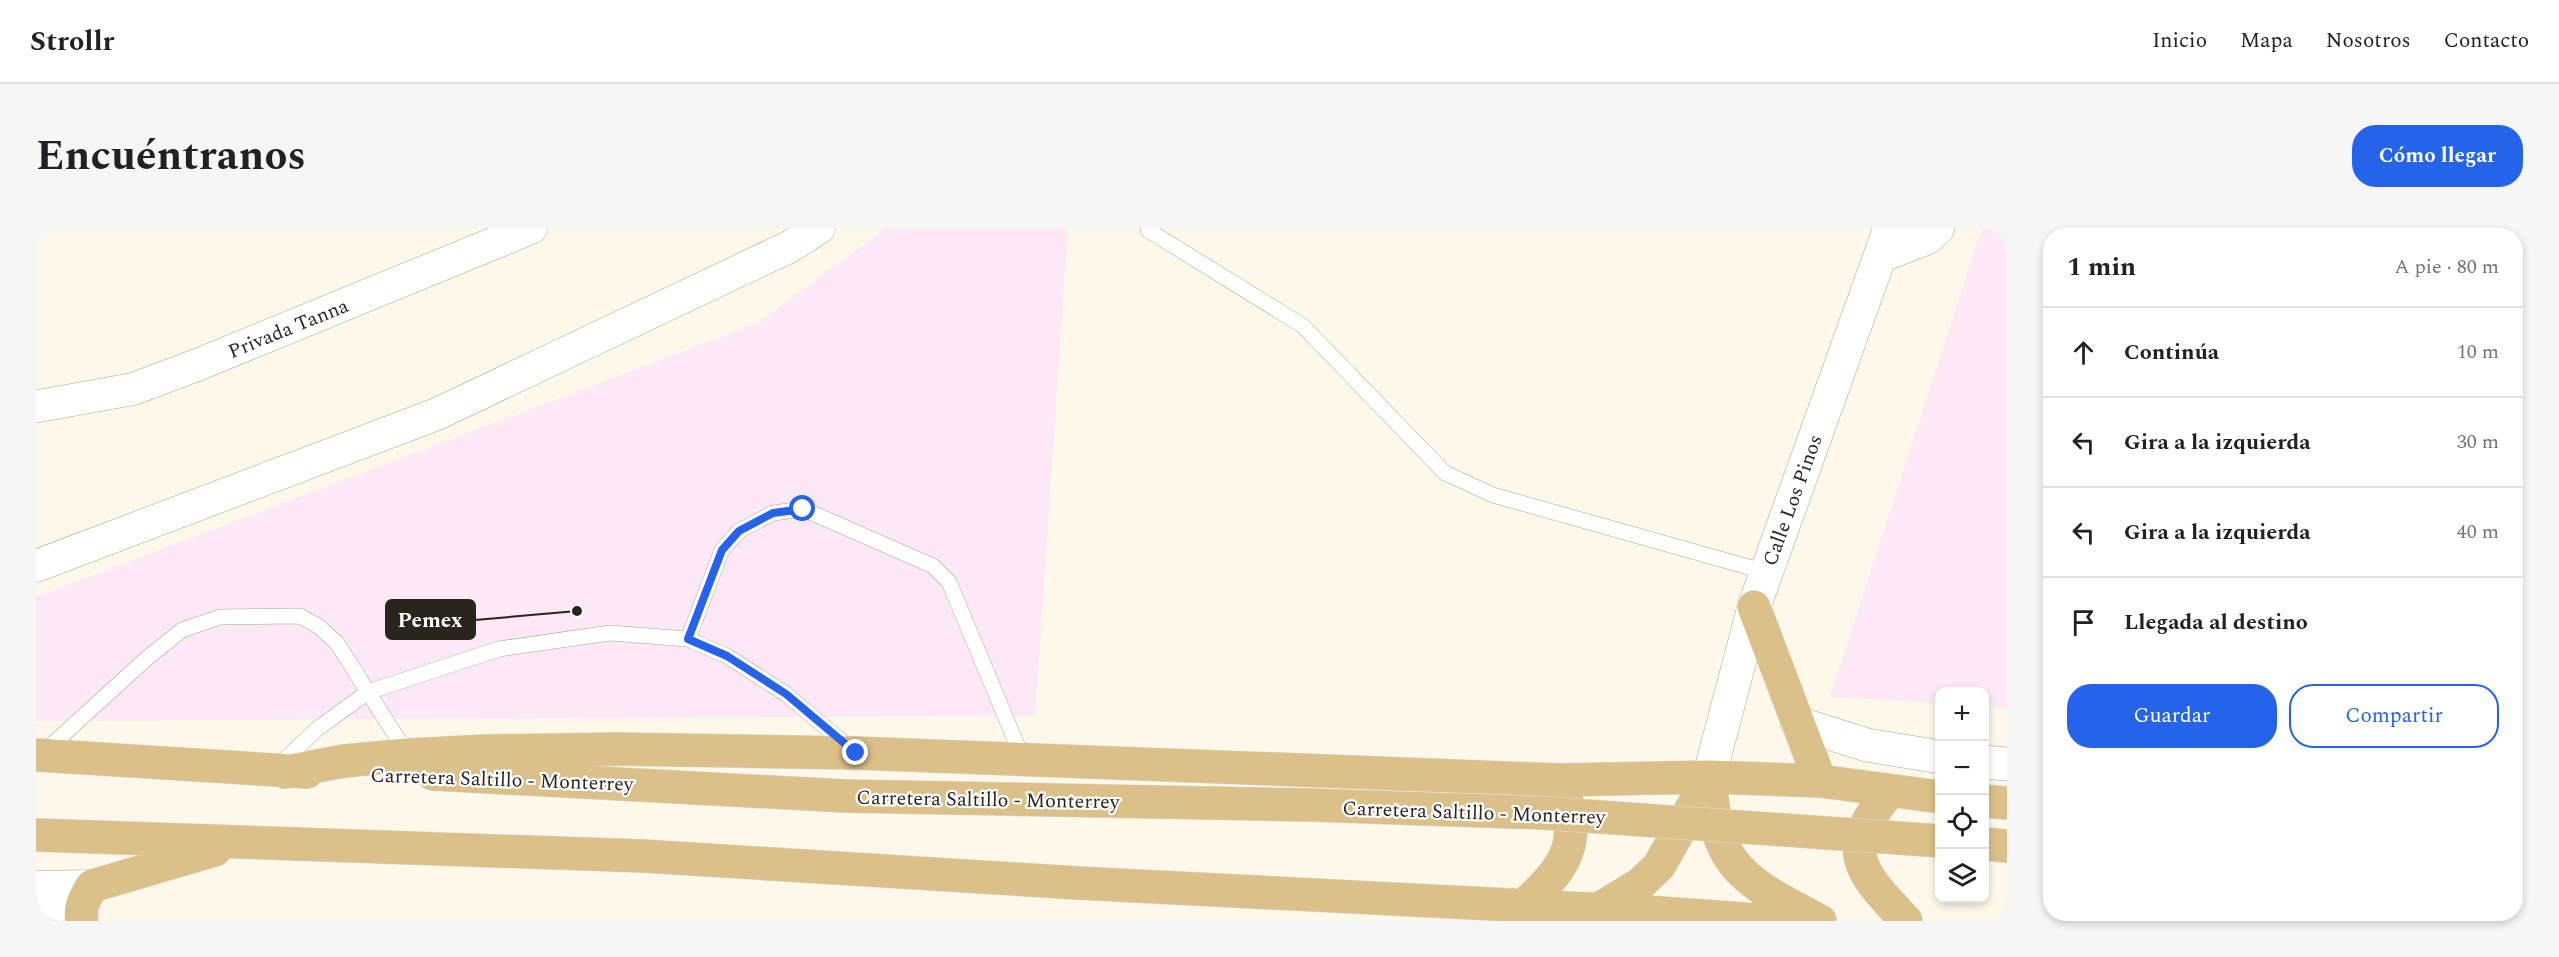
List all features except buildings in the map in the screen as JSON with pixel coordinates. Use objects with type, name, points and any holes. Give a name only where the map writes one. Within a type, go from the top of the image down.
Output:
[{"type":"highway","points":[[1754,607],[1820,782]]},
{"type":"highway","points":[[279,772],[344,761],[408,755],[616,749],[856,753],[1560,780],[1709,777],[1820,782],[1935,796]]},
{"type":"highway","name":"Carretera Saltillo - Monterrey","points":[[38,756],[279,772],[470,774],[845,796],[1311,805],[1544,813],[1935,841]]},
{"type":"highway","points":[[1599,909],[1640,884],[1659,866],[1709,777]]},
{"type":"highway","points":[[1709,777],[1720,837],[1725,850],[1737,868],[1781,900],[1820,921]]},
{"type":"highway","points":[[1523,906],[1555,876],[1565,856],[1572,832],[1568,803],[1560,780]]},
{"type":"highway","points":[[1890,791],[1866,823],[1859,839],[1859,858],[1866,875],[1906,921]]},
{"type":"highway","points":[[1989,801],[2007,803]]},
{"type":"highway","points":[[36,835],[643,856],[1078,883],[1599,909],[1647,916],[1772,921]]},
{"type":"highway","points":[[82,921],[80,913],[83,902],[92,886],[244,842]]},
{"type":"highway","points":[[1989,844],[2007,846]]},
{"type":"main road","points":[[1885,242],[1927,238],[1938,228]]},
{"type":"main road","name":"Calle Los Pinos","points":[[1709,777],[1754,607],[1885,242]]},
{"type":"main road","points":[[1797,723],[1867,745],[1935,756]]},
{"type":"main road","points":[[1989,762],[2007,764]]},
{"type":"main road","points":[[36,901],[63,921]]},
{"type":"street","name":"Privada Tanna","points":[[39,406],[133,389],[531,228]]},
{"type":"street","points":[[36,566],[437,414],[789,247],[819,228]]},
{"type":"street","points":[[36,887],[92,886]]},
{"type":"lane","points":[[1148,230],[1304,326],[1445,473],[1493,495],[1766,572]]},
{"type":"lane","points":[[688,639],[722,550],[739,531],[773,513],[803,509],[933,566],[949,582],[1024,760]]},
{"type":"lane","points":[[38,756],[146,659],[182,630],[220,617],[300,616],[318,626],[337,643],[408,755]]},
{"type":"lane","points":[[279,772],[317,729],[368,692],[499,649],[610,633],[688,639],[727,656],[786,694],[856,753]]},
{"type":"shaded area","points":[[886,228],[1068,228],[1035,716],[36,721],[36,597],[758,323]]},
{"type":"shaded area","points":[[1982,228],[2007,228],[2007,707],[1989,706],[1989,687],[1935,687],[1935,703],[1830,697]]},
{"type":"place","name":"Pemex","points":[[577,611]]},
{"type":"route","points":[[803,509],[773,513],[739,531],[722,550],[688,639],[727,656],[786,694],[856,753]]}]
